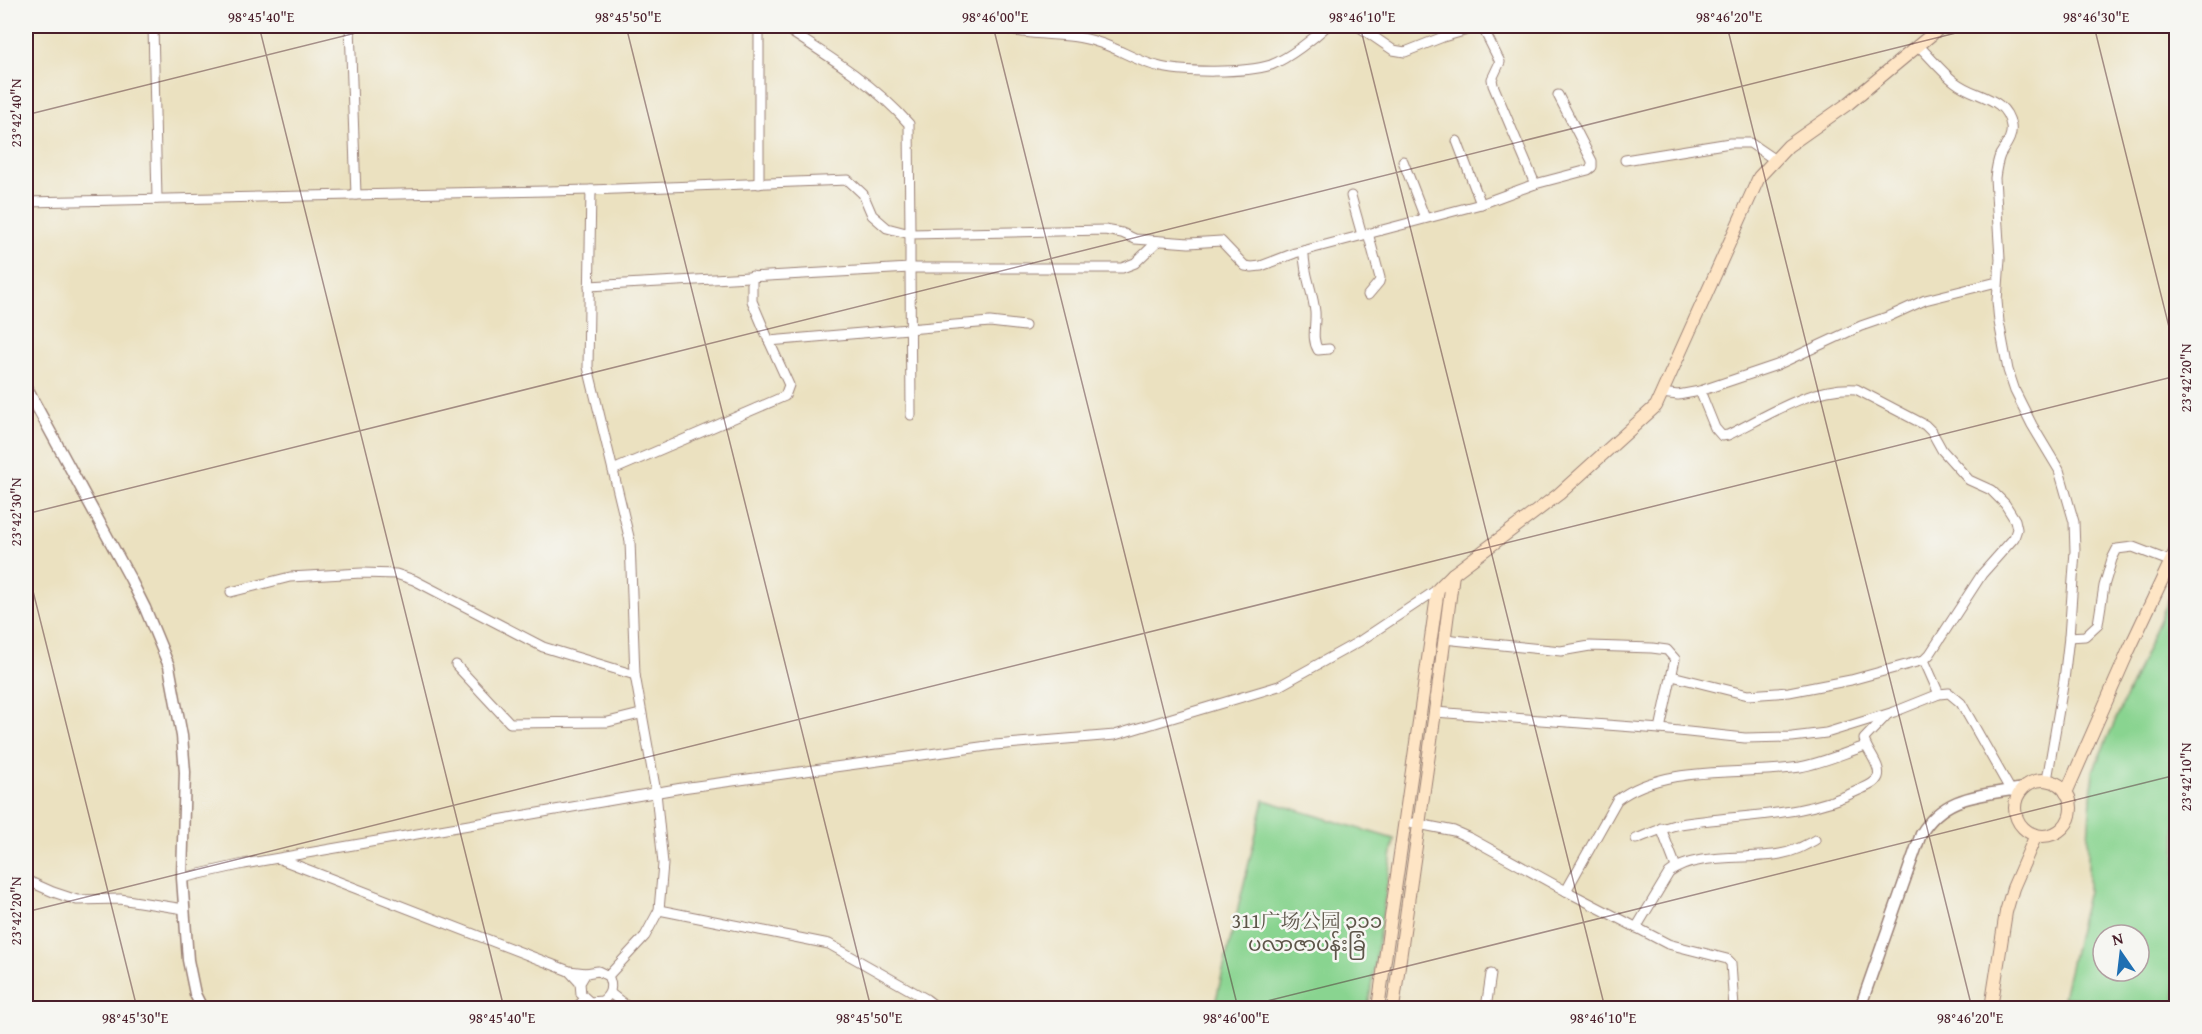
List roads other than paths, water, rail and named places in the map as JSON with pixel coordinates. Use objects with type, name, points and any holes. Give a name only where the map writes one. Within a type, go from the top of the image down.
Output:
[{"type":"main road","points":[[1453,574],[1394,1003],[1379,1002],[1438,589],[1453,574],[1559,494],[1656,406],[1759,177],[1788,146],[1849,103],[1942,26]]},
{"type":"main road","points":[[2067,793],[2128,651],[2174,556]]},
{"type":"main road","points":[[2047,780],[2058,784],[2067,793],[2071,809],[2065,826],[2050,835],[2036,835],[2023,828],[2015,813],[2017,790],[2035,781],[2047,780]]},
{"type":"main road","points":[[1991,1008],[2006,912],[2013,888],[2036,835]]},
{"type":"main road","points":[[1392,909],[1407,911]]},
{"type":"street","points":[[153,26],[157,199]]},
{"type":"street","points":[[350,26],[356,195]]},
{"type":"street","points":[[759,26],[759,183]]},
{"type":"street","points":[[782,26],[837,62],[882,96],[909,124],[911,414]]},
{"type":"street","points":[[998,26],[1009,30],[1097,41],[1137,60],[1178,70],[1231,70],[1271,64],[1312,40],[1327,26]]},
{"type":"street","points":[[1358,26],[1393,50],[1405,52],[1443,37],[1478,27],[1484,30],[1500,62],[1492,79],[1493,85],[1535,184]]},
{"type":"street","points":[[1919,46],[1955,82],[1968,91],[1997,102],[2006,111],[2012,126],[2010,138],[1996,166],[2000,258],[1997,282],[1999,322],[2008,370],[2015,391],[2059,470],[2074,522],[2075,551],[2069,637],[2047,780]]},
{"type":"street","points":[[26,202],[591,190],[848,180],[863,194],[872,215],[887,228],[910,234],[1105,230],[1122,232],[1135,239],[1189,243],[1221,241],[1245,266],[1252,267],[1365,234],[1481,204],[1535,184],[1588,170],[1592,167],[1592,161],[1558,95]]},
{"type":"street","points":[[1457,141],[1481,204]]},
{"type":"street","points":[[1625,159],[1730,143],[1750,143],[1775,159]]},
{"type":"street","points":[[1403,161],[1425,218]]},
{"type":"street","points":[[591,190],[588,368],[630,541],[634,675],[656,792],[663,864],[658,910],[645,936],[608,976]]},
{"type":"street","points":[[1351,196],[1380,278],[1368,295]]},
{"type":"street","points":[[589,286],[910,268],[1122,267],[1135,263],[1158,241]]},
{"type":"street","points":[[1304,251],[1304,264],[1315,314],[1313,334],[1316,346],[1318,350],[1329,349]]},
{"type":"street","points":[[613,470],[784,396],[789,385],[752,301],[752,276]]},
{"type":"street","points":[[1661,393],[1678,395],[1700,391],[1777,365],[1861,326],[1925,300],[1997,282]]},
{"type":"street","points":[[769,341],[990,322],[1025,326]]},
{"type":"street","points":[[26,387],[131,580],[168,666],[184,753],[182,878],[191,982],[202,1008]]},
{"type":"street","points":[[1672,676],[1748,695],[1789,692],[1851,680],[1924,660],[1982,574],[2014,538],[2017,529],[2015,520],[2005,504],[1991,490],[1969,480],[1942,450],[1932,432],[1925,425],[1856,389],[1844,388],[1810,395],[1722,436],[1715,428],[1700,391]]},
{"type":"street","points":[[2069,637],[2085,636],[2098,624],[2104,586],[2117,549],[2133,547],[2174,556]]},
{"type":"street","points":[[231,592],[291,577],[362,573],[396,574],[414,580],[543,647],[634,675]]},
{"type":"street","points":[[182,878],[243,864],[656,792],[995,745],[1115,735],[1279,686],[1360,641],[1438,589]]},
{"type":"street","points":[[1444,639],[1561,651],[1590,646],[1667,650],[1674,659],[1660,729]]},
{"type":"street","points":[[1924,660],[1939,694]]},
{"type":"street","points":[[456,665],[510,723],[608,722],[640,714]]},
{"type":"street","points":[[1435,712],[1660,729],[1745,738],[1792,738],[1826,733],[1889,714],[1939,694],[1949,693],[1961,703],[2017,790],[1954,802],[1940,810],[1930,820],[1922,834],[1860,1008]]},
{"type":"street","points":[[1636,839],[1660,828],[1784,814],[1853,793],[1877,779],[1878,770],[1864,739],[1889,714]]},
{"type":"street","points":[[1566,891],[1617,800],[1629,791],[1690,774],[1773,770],[1803,766],[1866,746]]},
{"type":"street","points":[[1405,822],[1438,827],[1462,834],[1668,944],[1727,959],[1731,963],[1734,1008]]},
{"type":"street","points":[[1660,828],[1676,867]]},
{"type":"street","points":[[1636,928],[1669,873],[1676,867],[1704,861],[1782,854],[1801,848],[1815,840]]},
{"type":"street","points":[[279,859],[568,970],[586,973],[598,971],[608,976],[611,981],[610,993],[602,1001],[585,999],[581,994],[580,983],[586,973]]},
{"type":"street","points":[[26,880],[77,900],[120,900],[184,909]]},
{"type":"street","points":[[658,910],[829,944],[938,1008]]},
{"type":"street","points":[[568,970],[580,983]]},
{"type":"street","points":[[1486,1008],[1491,974]]},
{"type":"street","points":[[610,993],[629,1008]]},
{"type":"street","points":[[576,1008],[585,999]]},
{"type":"street","points":[[602,1001],[611,1008]]},
{"type":"park label","name":"311广场公园 ၃၁၁ ပလာဇာပန်းခြံ","points":[[1307,932]]}]
